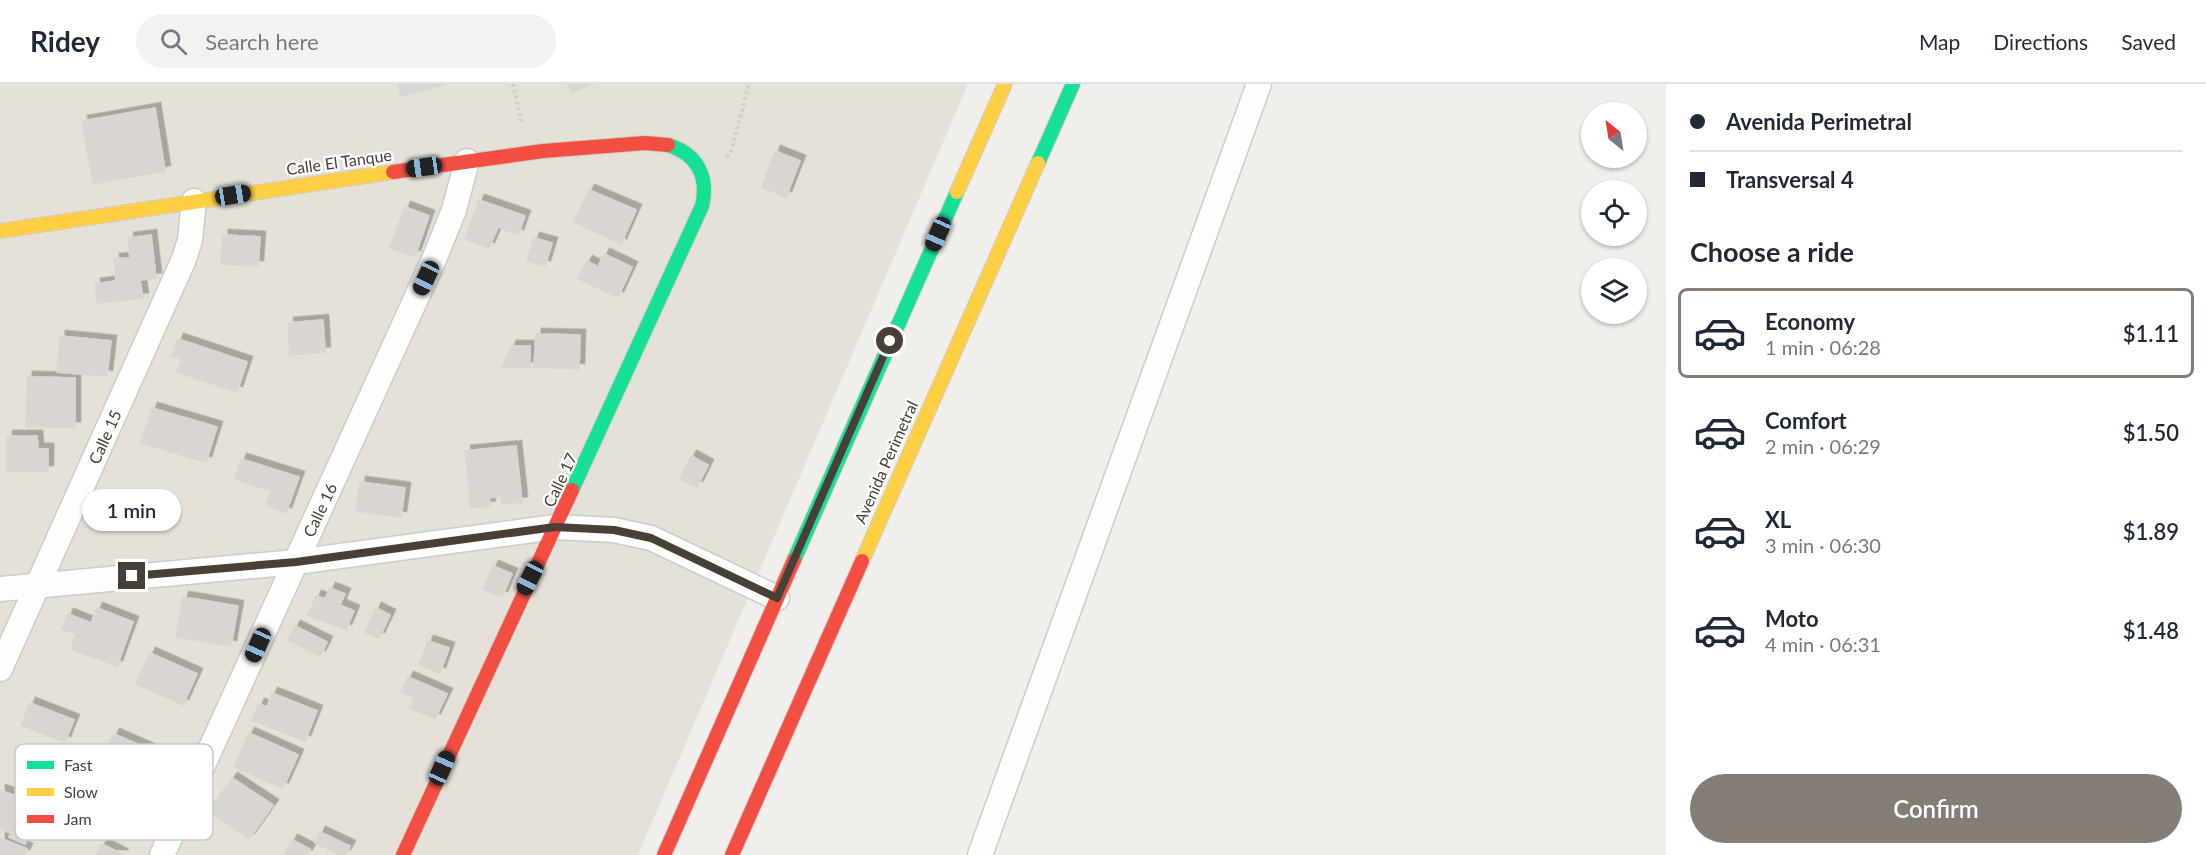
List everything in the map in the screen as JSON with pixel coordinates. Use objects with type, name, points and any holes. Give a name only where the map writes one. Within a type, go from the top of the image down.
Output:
[{"type":"main road","points":[[664,855],[1005,84]]},
{"type":"main road","name":"Avenida Perimetral","points":[[732,855],[1073,84]]},
{"type":"main road","name":"Calle El Tanque","points":[[0,231],[531,152],[645,143],[669,145],[684,151],[695,162],[703,176]]},
{"type":"main road","name":"Calle 17","points":[[403,855],[702,206],[706,190],[703,176]]},
{"type":"street","points":[[980,855],[1259,84]]},
{"type":"street","name":"Calle 16","points":[[213,744],[435,257],[453,210],[467,161]]},
{"type":"street","name":"Calle 15","points":[[0,669],[184,258],[190,240],[194,201]]},
{"type":"street","points":[[0,589],[296,562],[555,527],[614,530],[651,538],[777,598]]},
{"type":"street","name":"Calle 16","points":[[162,855],[169,840]]},
{"type":"path","points":[[513,84],[531,152]]},
{"type":"path","points":[[703,176],[726,159],[732,149],[749,84]]},
{"type":"shaded area","points":[[0,84],[968,84],[638,855],[0,855]]},
{"type":"building","points":[[398,84],[446,84],[401,96]]},
{"type":"building","points":[[568,84],[593,84],[572,92]]},
{"type":"building","points":[[155,108],[165,171],[93,184],[82,121]]},
{"type":"building","points":[[775,151],[800,161],[786,197],[762,187]]},
{"type":"building","points":[[589,190],[636,210],[621,244],[574,222]]},
{"type":"building","points":[[479,200],[525,216],[518,235],[498,227],[489,248],[465,239]]},
{"type":"building","points":[[405,207],[429,216],[415,256],[390,248]]},
{"type":"building","points":[[151,235],[156,278],[140,280],[143,298],[97,303],[95,284],[116,281],[114,259],[130,258],[128,238]]},
{"type":"building","points":[[223,235],[260,237],[258,266],[221,264]]},
{"type":"building","points":[[534,238],[552,243],[545,266],[527,261]]},
{"type":"building","points":[[604,254],[632,267],[618,297],[578,279],[587,261],[598,267]]},
{"type":"building","points":[[323,320],[325,352],[290,355],[288,323]]},
{"type":"building","points":[[536,334],[580,335],[579,369],[534,367]]},
{"type":"building","points":[[60,336],[111,341],[107,376],[57,372]]},
{"type":"building","points":[[178,339],[247,362],[237,392],[177,372],[182,359],[172,356]]},
{"type":"building","points":[[511,346],[530,346],[530,367],[502,368]]},
{"type":"building","points":[[27,377],[75,378],[75,427],[26,427]]},
{"type":"building","points":[[152,408],[217,427],[206,462],[141,443]]},
{"type":"building","points":[[7,436],[37,436],[38,449],[48,449],[48,471],[7,471]]},
{"type":"building","points":[[516,446],[522,502],[502,504],[501,496],[489,498],[490,506],[471,508],[465,451]]},
{"type":"building","points":[[691,456],[708,465],[697,487],[680,479]]},
{"type":"building","points":[[241,459],[299,477],[286,513],[266,505],[271,491],[235,479]]},
{"type":"building","points":[[360,482],[405,488],[401,517],[356,511]]},
{"type":"building","points":[[493,566],[512,574],[502,597],[483,589]]},
{"type":"building","points":[[330,588],[345,594],[340,605],[354,611],[346,630],[308,615],[316,596],[325,599]]},
{"type":"building","points":[[183,597],[238,606],[231,646],[176,637]]},
{"type":"building","points":[[97,608],[133,622],[117,666],[71,649],[76,634],[62,629],[68,614],[91,623]]},
{"type":"building","points":[[376,608],[390,615],[379,638],[365,632]]},
{"type":"building","points":[[295,626],[327,642],[320,656],[288,640]]},
{"type":"building","points":[[428,641],[449,648],[440,673],[419,665]]},
{"type":"building","points":[[150,653],[197,674],[183,705],[136,684]]},
{"type":"building","points":[[408,677],[447,694],[435,719],[409,708],[414,697],[401,692]]},
{"type":"building","points":[[272,693],[317,711],[305,741],[252,720],[259,704],[267,707]]},
{"type":"building","points":[[30,703],[74,720],[65,742],[21,725]]},
{"type":"building","points":[[249,733],[298,755],[283,788],[234,767]]},
{"type":"building","points":[[114,734],[137,744],[109,744]]},
{"type":"building","points":[[232,778],[273,805],[249,839],[213,814],[213,805]]},
{"type":"building","points":[[0,790],[15,796],[15,840],[9,837],[11,833],[0,829]]},
{"type":"building","points":[[320,832],[350,846],[345,855],[340,855],[315,843]]},
{"type":"building","points":[[0,838],[27,849],[24,855],[0,855]]},
{"type":"building","points":[[292,840],[310,849],[307,855],[284,855]]},
{"type":"building","points":[[102,844],[123,855],[96,855]]},
{"type":"traffic: fast","points":[[1038,163],[1073,84]]},
{"type":"traffic: fast","points":[[572,490],[702,206],[704,185],[698,168],[687,154],[668,145]]},
{"type":"traffic: fast","points":[[794,560],[957,192]]},
{"type":"traffic: slow","points":[[957,192],[1005,84]]},
{"type":"traffic: slow","points":[[862,561],[1038,163]]},
{"type":"traffic: slow","points":[[0,231],[393,172]]},
{"type":"traffic: jam","points":[[393,172],[543,151],[645,143],[668,145]]},
{"type":"traffic: jam","points":[[403,855],[572,490]]},
{"type":"traffic: jam","points":[[664,855],[794,560]]},
{"type":"traffic: jam","points":[[732,855],[862,561]]},
{"type":"route","points":[[132,576],[296,562],[555,527],[614,530],[651,538],[777,598],[890,341]]}]
